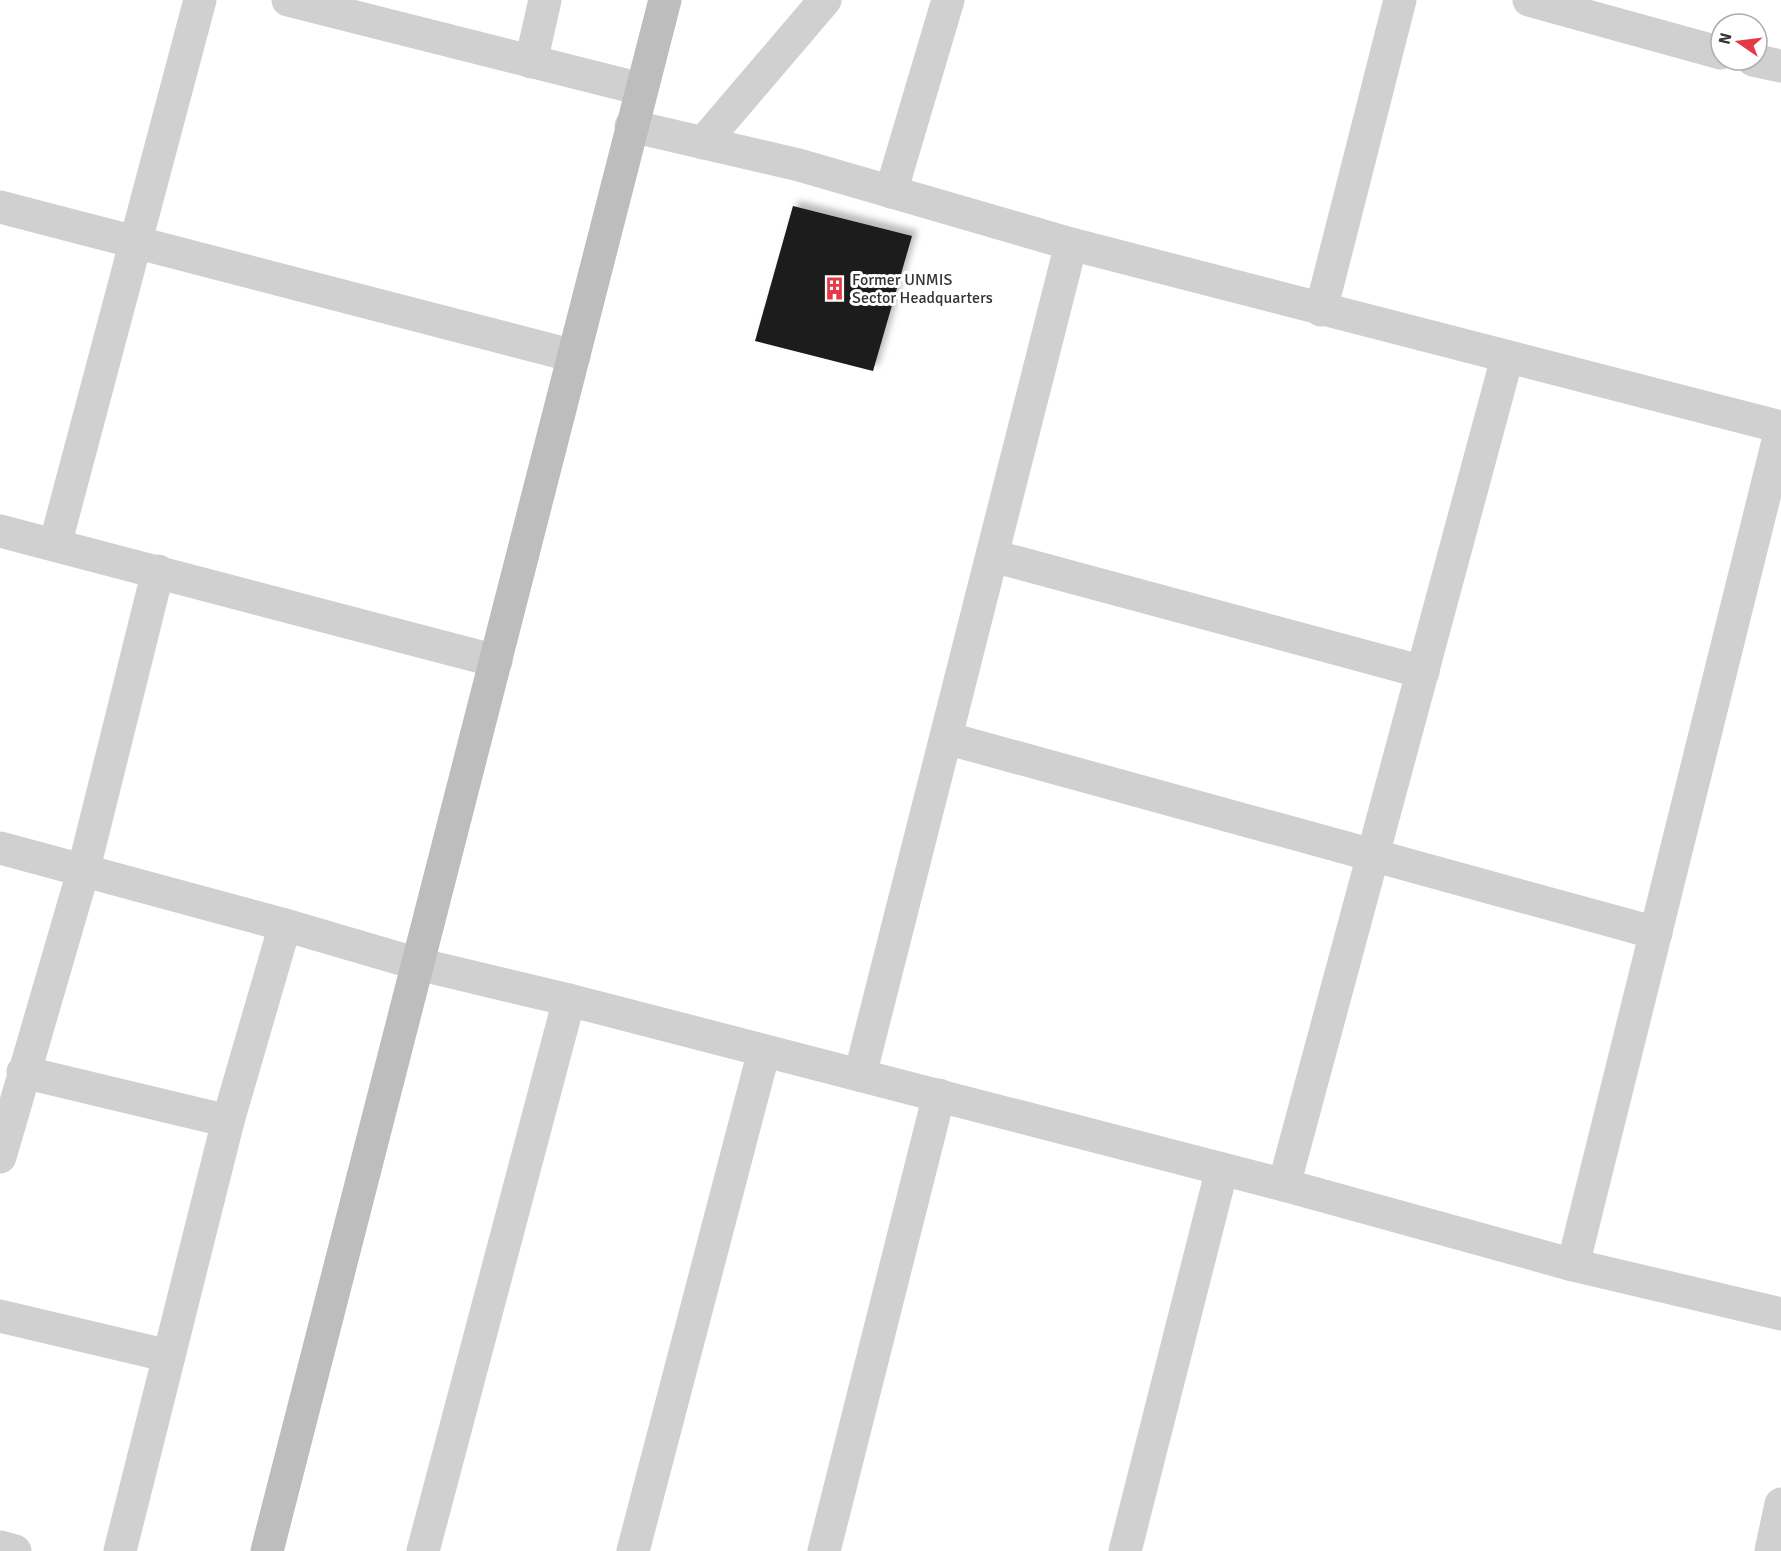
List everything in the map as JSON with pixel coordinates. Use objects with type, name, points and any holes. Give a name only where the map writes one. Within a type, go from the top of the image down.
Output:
[{"type":"street","points":[[55,545],[200,0]]},
{"type":"street","points":[[288,0],[641,89]]},
{"type":"street","points":[[531,62],[546,0]]},
{"type":"street","points":[[267,1551],[664,0]]},
{"type":"street","points":[[703,143],[825,0]]},
{"type":"street","points":[[891,192],[948,0]]},
{"type":"street","points":[[1321,310],[1400,0]]},
{"type":"street","points":[[1543,2],[1709,50]]},
{"type":"street","points":[[631,126],[799,165],[1071,244],[1781,428],[1573,1265]]},
{"type":"street","points":[[0,207],[574,356]]},
{"type":"street","points":[[861,1075],[1071,244]]},
{"type":"street","points":[[1284,1185],[1507,358]]},
{"type":"street","points":[[0,531],[496,661]]},
{"type":"street","points":[[993,556],[1423,672]]},
{"type":"street","points":[[0,1157],[83,872],[158,571]]},
{"type":"street","points":[[946,738],[1656,933]]},
{"type":"street","points":[[0,848],[285,925],[418,964],[939,1095],[1284,1185],[1573,1265],[1781,1314]]},
{"type":"street","points":[[120,1551],[228,1121],[285,925]]},
{"type":"street","points":[[423,1551],[568,1000]]},
{"type":"street","points":[[633,1551],[764,1050]]},
{"type":"street","points":[[23,1072],[228,1121]]},
{"type":"street","points":[[824,1551],[939,1095]]},
{"type":"street","points":[[1125,1551],[1222,1169]]},
{"type":"street","points":[[0,1316],[169,1356]]},
{"type":"street","points":[[1771,1551],[1781,1504]]},
{"type":"street","points":[[0,1547],[15,1551]]},
{"type":"building","name":"Former UNMIS Sector Headquarters","points":[[793,206],[912,236],[873,371],[755,341]]},
{"type":"place","name":"Former UNMIS Sector Headquarters","points":[[834,288]]}]
